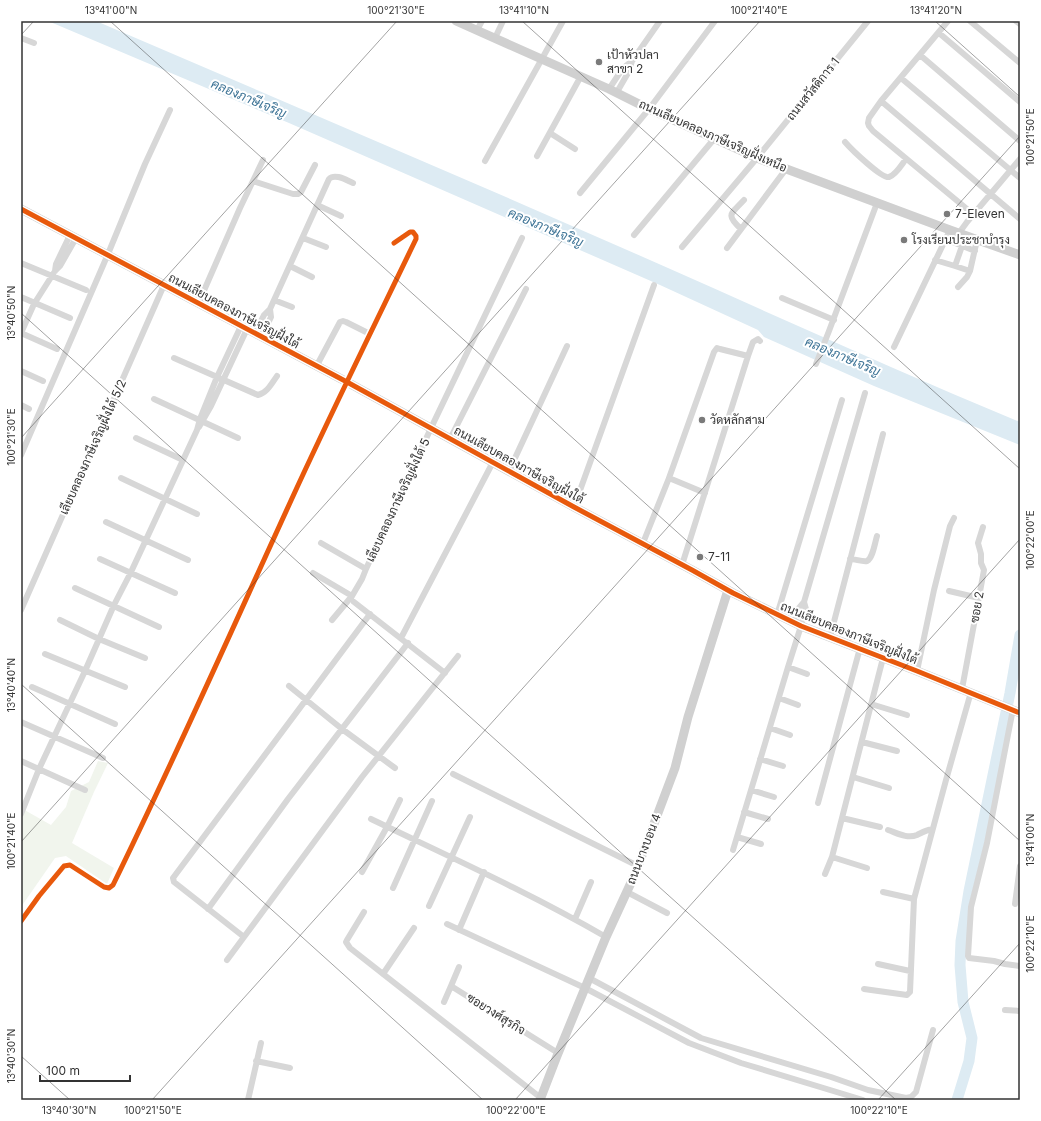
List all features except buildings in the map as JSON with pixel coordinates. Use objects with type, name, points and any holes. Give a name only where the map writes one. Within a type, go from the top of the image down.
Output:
[{"type":"street","name":"ถนนเลียบคลองภาษีเจริญฝั่งเหนือ","points":[[456,21],[613,90],[649,109],[757,158],[1020,255]]},
{"type":"street","points":[[477,30],[482,21]]},
{"type":"street","points":[[495,38],[503,21]]},
{"type":"street","points":[[485,161],[563,21]]},
{"type":"street","points":[[613,90],[628,73],[632,61],[660,21]]},
{"type":"street","points":[[580,193],[649,109],[715,21]]},
{"type":"street","name":"ถนนสวัสดิการ 1","points":[[682,247],[757,158],[868,21]]},
{"type":"street","points":[[948,21],[881,101],[869,118],[868,123],[869,126],[906,159],[973,214]]},
{"type":"street","points":[[970,21],[1020,63]]},
{"type":"street","points":[[1016,21],[1020,24]]},
{"type":"street","points":[[939,32],[1020,102]]},
{"type":"street","points":[[21,38],[34,43]]},
{"type":"street","points":[[920,55],[1020,140]]},
{"type":"street","points":[[537,156],[581,76]]},
{"type":"street","points":[[900,78],[1020,178]]},
{"type":"street","points":[[881,101],[1020,219]]},
{"type":"street","points":[[21,454],[108,254],[145,164],[170,110]]},
{"type":"street","points":[[550,133],[575,149]]},
{"type":"street","points":[[634,235],[714,139]]},
{"type":"street","points":[[845,142],[879,174],[886,178],[894,174],[906,159]]},
{"type":"street","points":[[959,233],[973,214],[1020,159]]},
{"type":"street","points":[[198,302],[263,160]]},
{"type":"street","points":[[253,181],[292,194],[298,194],[301,192],[315,165]]},
{"type":"street","points":[[727,248],[786,168]]},
{"type":"street","points":[[22,810],[114,605],[184,460],[220,378],[251,331],[270,309],[331,176],[335,176],[353,183]]},
{"type":"street","points":[[741,229],[731,219],[731,216],[744,200]]},
{"type":"street","points":[[816,363],[834,320],[877,203]]},
{"type":"street","points":[[317,205],[341,216]]},
{"type":"street","name":"ถนนเลียบคลองภาษีเจริญฝั่งใต้","points":[[21,209],[347,382],[509,472],[777,615],[798,625],[860,648],[1012,709]]},
{"type":"street","points":[[894,347],[950,230]]},
{"type":"street","points":[[21,921],[39,896],[64,866],[70,865],[104,887],[109,888],[113,885],[170,765],[294,493],[416,239],[416,236],[413,232],[410,232],[394,243]]},
{"type":"street","points":[[57,349],[21,333],[34,304],[54,274],[56,264],[73,236]]},
{"type":"street","points":[[302,238],[326,247]]},
{"type":"street","name":"เลียบคลองภาษีเจริญฝั่งใต้ 5","points":[[321,543],[366,569],[431,428],[522,238]]},
{"type":"street","points":[[945,239],[975,251]]},
{"type":"street","points":[[958,287],[970,271],[977,240]]},
{"type":"street","points":[[955,266],[962,246]]},
{"type":"street","points":[[935,260],[970,271]]},
{"type":"street","points":[[21,263],[54,274],[86,290]]},
{"type":"street","points":[[290,266],[312,277]]},
{"type":"street","name":"เลียบคลองภาษีเจริญฝั่งใต้ 5/2","points":[[21,610],[164,285]]},
{"type":"street","points":[[574,507],[654,285]]},
{"type":"street","points":[[450,439],[526,289]]},
{"type":"street","points":[[21,297],[34,304],[70,318]]},
{"type":"street","points":[[782,298],[834,320]]},
{"type":"street","points":[[274,300],[292,308]]},
{"type":"street","points":[[316,366],[340,322],[346,322],[370,334]]},
{"type":"street","points":[[682,565],[748,356],[753,342],[758,339],[760,340]]},
{"type":"street","points":[[509,472],[567,346]]},
{"type":"street","points":[[642,544],[669,478],[715,349],[748,356]]},
{"type":"street","points":[[174,358],[258,395],[265,392],[277,376]]},
{"type":"street","points":[[21,371],[43,381]]},
{"type":"street","points":[[733,850],[788,667],[798,625],[799,608],[804,602],[865,394]]},
{"type":"street","points":[[154,399],[238,438]]},
{"type":"street","points":[[777,615],[842,400]]},
{"type":"street","points":[[21,405],[29,409]]},
{"type":"street","points":[[830,637],[883,434]]},
{"type":"street","points":[[136,438],[184,460]]},
{"type":"street","points":[[401,638],[493,462]]},
{"type":"street","points":[[121,478],[197,514]]},
{"type":"street","points":[[669,478],[705,493]]},
{"type":"street","points":[[917,671],[934,590],[950,526],[954,518]]},
{"type":"street","points":[[106,522],[188,560]]},
{"type":"street","name":"ซอย 2","points":[[864,989],[907,995],[910,992],[914,899],[966,690],[984,570],[981,563],[982,554],[978,543],[982,527]]},
{"type":"street","points":[[850,558],[865,561],[868,560],[872,555],[877,536]]},
{"type":"street","points":[[100,560],[131,572],[175,593]]},
{"type":"street","points":[[332,620],[353,599],[366,569]]},
{"type":"street","points":[[313,573],[353,599],[445,673]]},
{"type":"street","points":[[75,588],[159,627]]},
{"type":"street","name":"ถนนบางบอน 4","points":[[540,1099],[606,937],[638,866],[675,768],[688,717],[728,590]]},
{"type":"street","points":[[949,591],[979,598]]},
{"type":"street","points":[[244,936],[174,882],[173,878],[370,614]]},
{"type":"street","points":[[60,620],[99,639],[145,658]]},
{"type":"street","points":[[208,908],[288,799],[408,643]]},
{"type":"street","points":[[818,803],[860,648]]},
{"type":"street","points":[[45,654],[125,687]]},
{"type":"street","points":[[227,960],[362,777],[458,656]]},
{"type":"street","points":[[825,874],[832,857],[883,658]]},
{"type":"street","points":[[788,667],[807,674]]},
{"type":"street","points":[[289,686],[342,729],[396,768]]},
{"type":"street","points":[[32,687],[115,724]]},
{"type":"street","points":[[779,698],[798,704]]},
{"type":"street","points":[[871,704],[907,715]]},
{"type":"street","points":[[1012,709],[987,843],[971,907],[968,956],[969,958],[1020,966]]},
{"type":"street","points":[[21,722],[103,758]]},
{"type":"street","points":[[770,728],[790,735]]},
{"type":"street","points":[[862,742],[897,751]]},
{"type":"street","points":[[760,759],[783,766]]},
{"type":"street","points":[[21,761],[85,790]]},
{"type":"street","points":[[452,774],[638,866]]},
{"type":"street","points":[[853,777],[889,788]]},
{"type":"street","points":[[751,790],[774,797]]},
{"type":"street","points":[[362,872],[400,800]]},
{"type":"street","points":[[393,888],[432,801]]},
{"type":"street","points":[[744,812],[768,819]]},
{"type":"street","points":[[429,906],[470,817]]},
{"type":"street","points":[[842,818],[880,827]]},
{"type":"street","points":[[371,819],[484,872],[575,919],[606,937]]},
{"type":"street","points":[[888,830],[902,835],[911,836],[917,835],[925,830],[932,830]]},
{"type":"street","points":[[737,837],[762,844]]},
{"type":"street","points":[[832,857],[867,868]]},
{"type":"street","points":[[1015,904],[1019,885],[1020,866]]},
{"type":"street","points":[[459,930],[484,872]]},
{"type":"street","points":[[575,919],[591,882]]},
{"type":"street","points":[[626,892],[666,913]]},
{"type":"street","points":[[883,892],[914,899]]},
{"type":"street","points":[[364,912],[346,942],[350,948],[540,1099]]},
{"type":"street","points":[[447,924],[585,988],[690,1043],[741,1063],[843,1097],[863,1100]]},
{"type":"street","points":[[383,974],[414,928]]},
{"type":"street","points":[[878,964],[910,971]]},
{"type":"street","points":[[444,1002],[459,967]]},
{"type":"street","points":[[589,978],[701,1038],[831,1077],[868,1090],[906,1098],[911,1097],[916,1092],[933,1030]]},
{"type":"street","name":"ซอยวงศ์สุรกิจ","points":[[451,986],[558,1053]]},
{"type":"street","points":[[1005,1010],[1020,1011]]},
{"type":"street","points":[[249,1100],[261,1043]]},
{"type":"street","points":[[256,1061],[290,1068]]},
{"type":"shaded area","points":[[98,761],[108,763],[72,843],[114,868],[107,884],[66,856],[55,858],[21,907],[21,808],[51,825],[66,807],[71,791],[89,782]]},
{"type":"water","name":"คลองภาษีเจริญ","points":[[48,21],[96,21],[597,237],[1020,422],[1020,445],[874,386],[764,337],[758,330],[660,285],[289,123]]},
{"type":"waterway","points":[[957,1100],[969,1061],[972,1038],[963,1002],[960,965],[961,941],[969,891],[1010,693],[1020,635]]},
{"type":"cycle path","points":[[21,209],[347,382],[733,593],[801,626],[1020,713]]},
{"type":"cycle path","points":[[21,921],[39,896],[64,866],[70,865],[104,887],[109,888],[113,885],[182,739],[309,462],[416,239],[416,236],[413,232],[410,232],[394,243]]},
{"type":"place","name":"เป้าหัวปลา สาขา 2","points":[[599,62]]},
{"type":"place","name":"7-Eleven","points":[[947,214]]},
{"type":"place","name":"โรงเรียนประชาบำรุง","points":[[904,240]]},
{"type":"place","name":"วัดหลักสาม","points":[[702,420]]},
{"type":"place","name":"7-11","points":[[700,557]]}]
